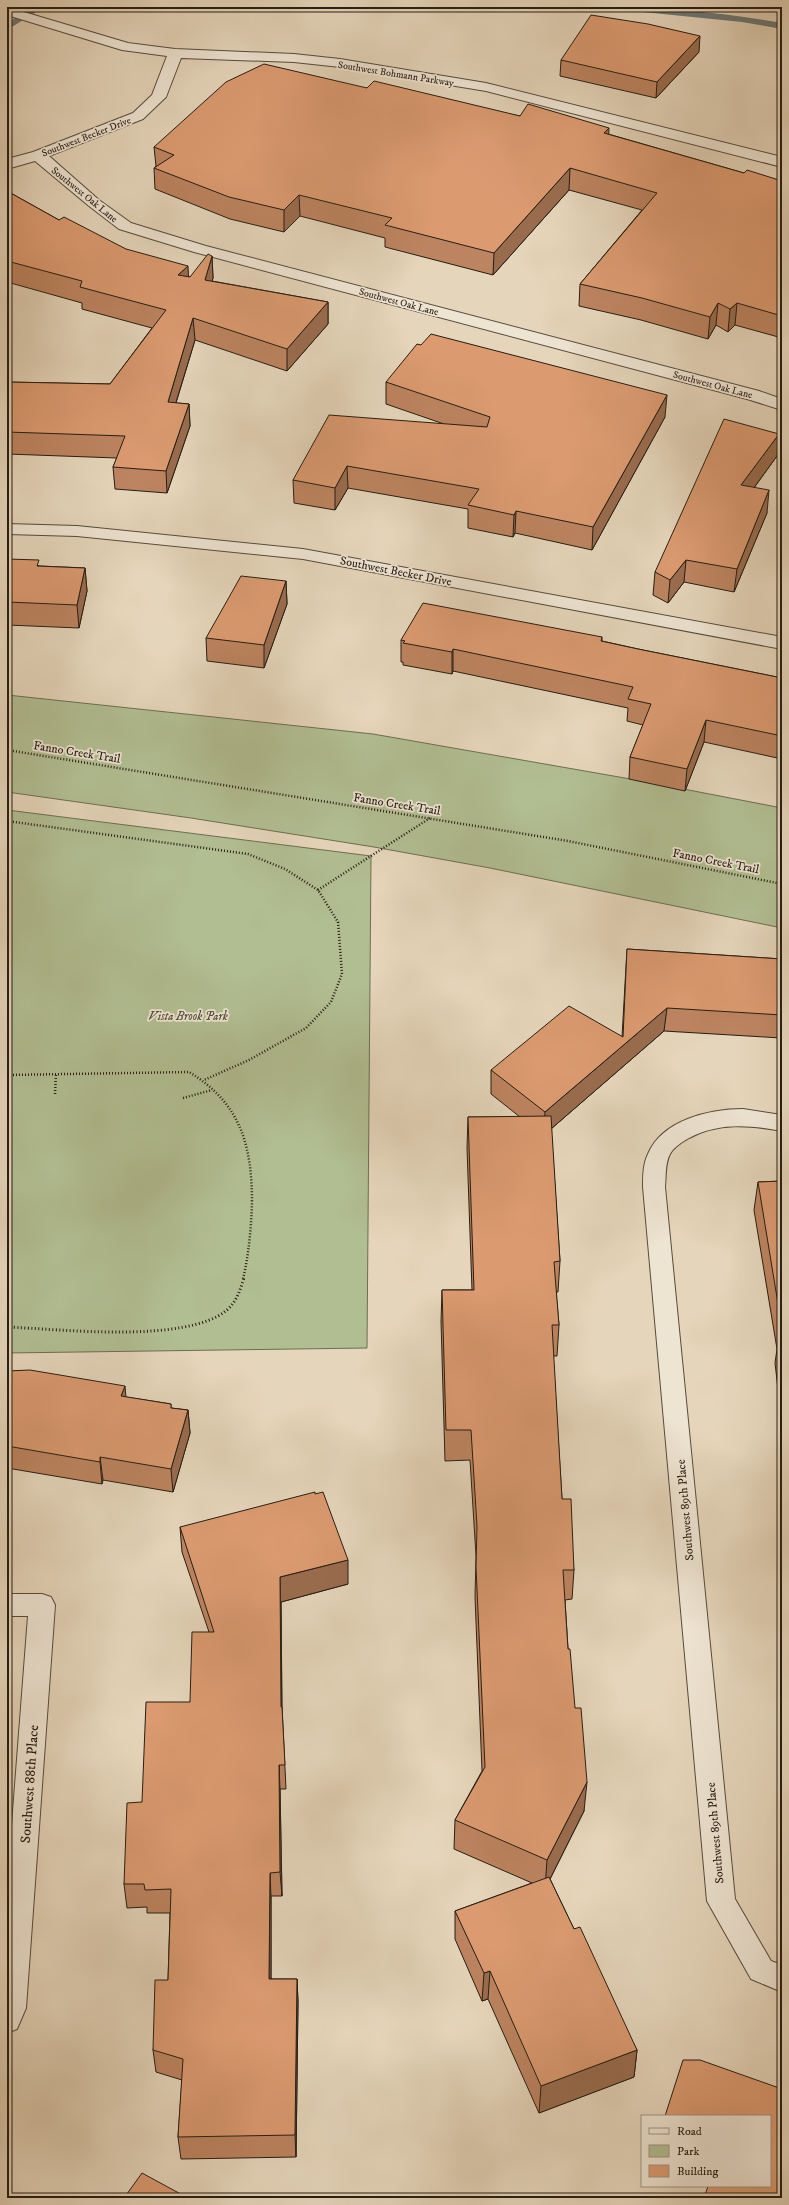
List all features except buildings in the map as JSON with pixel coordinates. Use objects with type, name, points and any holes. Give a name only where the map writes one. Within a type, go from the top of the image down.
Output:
[{"type":"street","name":"Southwest Bohmann Parkway","points":[[7,11],[127,47],[176,53],[294,58],[340,63],[486,87],[782,162]]},
{"type":"street","name":"Southwest Becker Drive","points":[[7,164],[38,155],[138,116],[159,97],[176,53]]},
{"type":"street","name":"Southwest Oak Lane","points":[[38,155],[94,203],[125,226],[208,251],[753,395],[782,405]]},
{"type":"street","name":"Southwest Becker Drive","points":[[7,529],[77,532],[303,554],[782,643]]},
{"type":"street","name":"Southwest 89th Place","points":[[782,1123],[734,1116],[705,1120],[672,1137],[659,1152],[655,1168],[654,1187],[721,1901],[761,1970],[782,1979]]},
{"type":"street","name":"Southwest 88th Place","points":[[7,1605],[42,1605],[12,2008],[7,2020]]},
{"type":"path","name":"Fanno Creek Trail","points":[[7,750],[568,841],[782,884]]},
{"type":"path","points":[[318,890],[430,818]]},
{"type":"path","points":[[7,821],[248,854],[285,869],[318,890],[338,922],[342,974],[331,1002],[306,1028],[249,1060],[204,1080]]},
{"type":"path","points":[[7,1075],[189,1072],[204,1080],[229,1108],[243,1131],[250,1157],[252,1195],[245,1269],[239,1293],[228,1310],[213,1319],[193,1325],[163,1329],[109,1332],[7,1327]]},
{"type":"path","points":[[55,1094],[56,1074]]},
{"type":"path","points":[[183,1098],[199,1095],[212,1090]]},
{"type":"green space","points":[[7,695],[373,734],[642,781],[782,808],[782,928],[490,868],[374,847],[191,818],[7,792]]},
{"type":"green space","name":"Vista Brook Park","points":[[7,810],[371,856],[367,1348],[7,1353]]},
{"type":"waterway","points":[[7,27],[39,7]]},
{"type":"waterway","points":[[623,7],[742,19],[782,26]]}]
